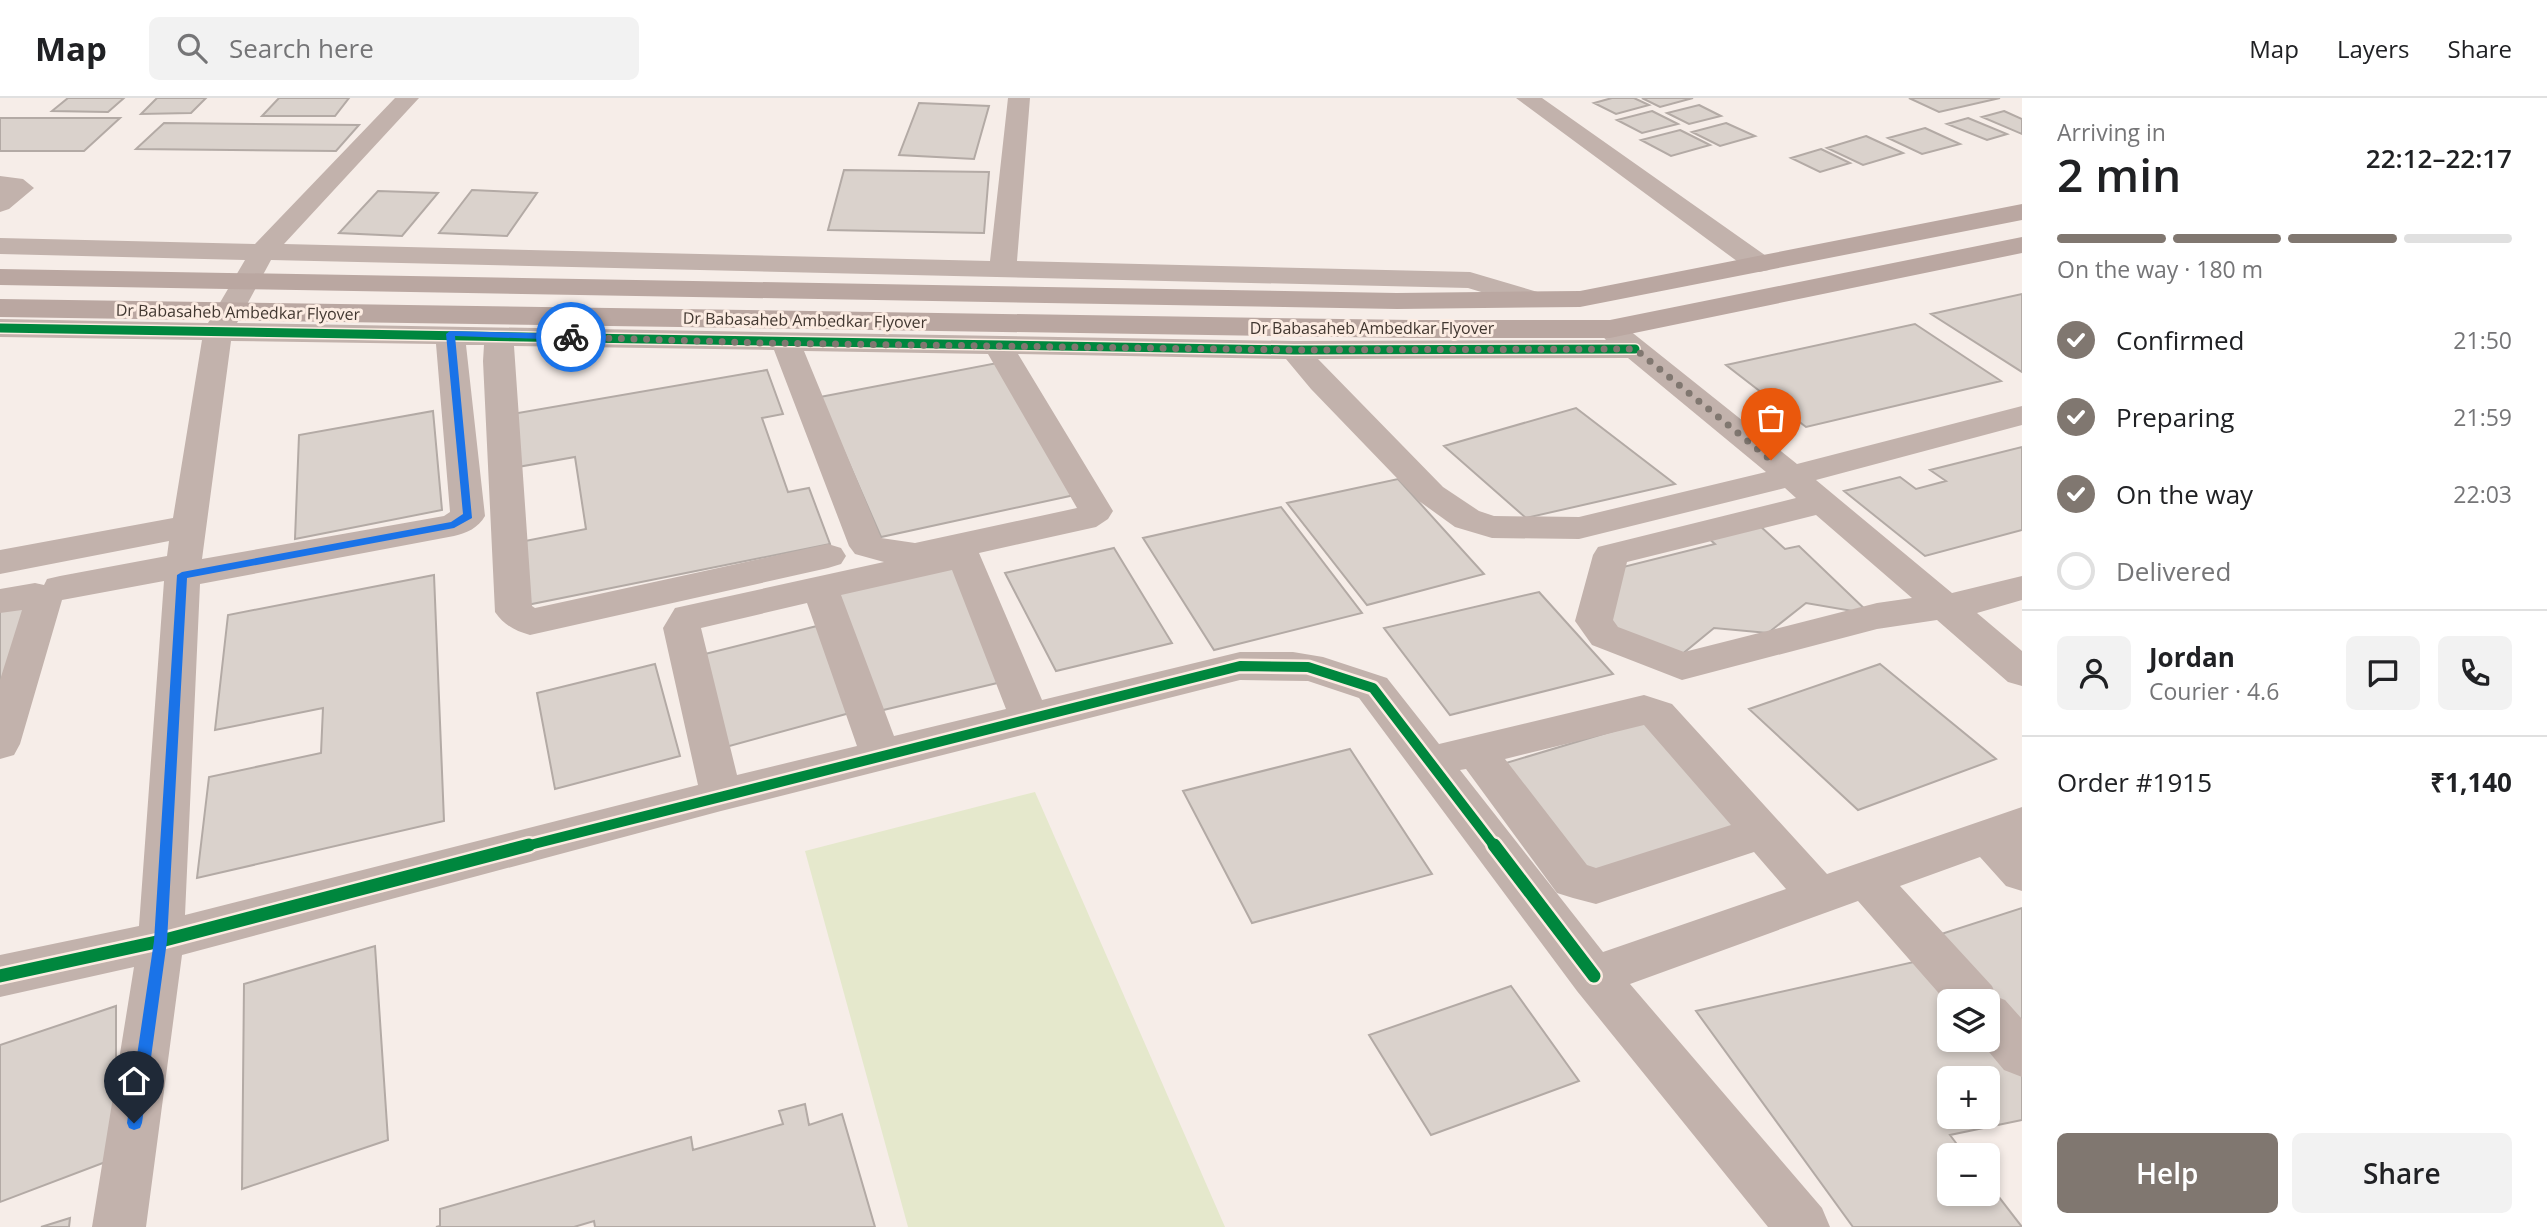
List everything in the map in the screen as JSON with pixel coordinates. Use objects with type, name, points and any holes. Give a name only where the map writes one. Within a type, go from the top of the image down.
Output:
[{"type":"main road","name":"Dr Babasaheb Ambedkar Flyover","points":[[0,278],[1369,300],[1580,299],[2022,212]]},
{"type":"main road","name":"Dr Babasaheb Ambedkar Flyover","points":[[0,308],[1412,329],[1623,339],[2022,246]]},
{"type":"street","points":[[119,1227],[160,941],[183,570],[218,331],[263,251],[408,98]]},
{"type":"street","points":[[1003,271],[1018,98]]},
{"type":"street","points":[[1527,98],[1759,264]]},
{"type":"street","points":[[0,184],[14,184],[21,188],[0,204]]},
{"type":"street","points":[[0,246],[1470,280],[1531,299]]},
{"type":"street","points":[[0,328],[1294,350],[1623,339],[1791,476],[2022,672]]},
{"type":"street","points":[[60,588],[454,525],[468,516],[450,334]]},
{"type":"street","points":[[500,335],[498,361],[514,612],[530,622],[827,560],[956,558],[965,560],[1030,719]]},
{"type":"street","points":[[774,343],[867,546],[897,554],[915,555],[1084,519],[1096,510],[998,346]]},
{"type":"street","points":[[774,343],[827,560],[881,756]]},
{"type":"street","points":[[1294,350],[1322,383],[1431,494],[1467,519],[1492,527],[1578,528],[1791,476],[2022,415]]},
{"type":"street","points":[[1823,503],[1611,555],[1594,621],[1605,636],[1682,666],[1877,616],[1973,602],[2022,588]]},
{"type":"street","points":[[0,562],[190,526]]},
{"type":"street","points":[[721,794],[682,628],[688,617],[827,560]]},
{"type":"street","points":[[0,601],[35,595],[44,599],[0,744]]},
{"type":"street","points":[[0,976],[160,941],[721,794],[1240,666],[1284,663],[1328,670],[1373,688],[1594,976],[1803,1227]]},
{"type":"street","points":[[1429,762],[1644,710],[1658,714],[1819,897]]},
{"type":"street","points":[[1475,750],[1573,880],[1596,886],[1763,832]]},
{"type":"street","points":[[1594,976],[2005,830],[2022,873]]},
{"type":"street","points":[[1867,880],[1964,989]]},
{"type":"street","points":[[2000,1029],[2022,1054]]},
{"type":"green space","points":[[1035,792],[1225,1227],[908,1227],[805,851]]},
{"type":"building","points":[[68,98],[124,98],[108,112],[52,111]]},
{"type":"building","points":[[157,98],[206,98],[191,113],[141,114]]},
{"type":"building","points":[[279,98],[349,98],[335,116],[262,116]]},
{"type":"building","points":[[1612,98],[1634,98],[1649,105],[1616,114],[1594,103]]},
{"type":"building","points":[[1642,98],[1693,98],[1660,107]]},
{"type":"building","points":[[1909,98],[2000,98],[1939,112]]},
{"type":"building","points":[[919,103],[989,106],[974,159],[899,155]]},
{"type":"building","points":[[1699,105],[1721,116],[1689,124],[1667,113]]},
{"type":"building","points":[[1652,111],[1678,124],[1642,133],[1617,120]]},
{"type":"building","points":[[2004,111],[2022,119],[2022,134],[1982,117]]},
{"type":"building","points":[[0,118],[120,118],[84,151],[0,151]]},
{"type":"building","points":[[1968,118],[2007,134],[1987,140],[1947,124]]},
{"type":"building","points":[[164,123],[359,125],[336,151],[136,149]]},
{"type":"building","points":[[1726,123],[1755,136],[1720,146],[1692,132]]},
{"type":"building","points":[[1925,128],[1960,144],[1922,154],[1888,138]]},
{"type":"building","points":[[1680,130],[1710,145],[1671,156],[1641,140]]},
{"type":"building","points":[[1866,136],[1903,153],[1863,165],[1827,148]]},
{"type":"building","points":[[1821,149],[1850,163],[1820,172],[1791,158]]},
{"type":"building","points":[[844,170],[989,172],[984,233],[828,230]]},
{"type":"building","points":[[472,190],[537,193],[507,236],[439,233]]},
{"type":"building","points":[[378,191],[438,193],[402,236],[339,233]]},
{"type":"building","points":[[2022,294],[2022,372],[1931,314]]},
{"type":"building","points":[[1915,324],[2001,381],[1806,427],[1726,365]]},
{"type":"building","points":[[997,363],[1079,494],[881,537],[820,397]]},
{"type":"building","points":[[767,370],[783,414],[762,418],[788,492],[809,488],[830,544],[527,605],[520,542],[586,529],[575,457],[512,468],[506,415]]},
{"type":"building","points":[[1576,408],[1675,484],[1526,518],[1444,446]]},
{"type":"building","points":[[433,411],[442,510],[295,539],[299,435]]},
{"type":"building","points":[[2022,447],[2022,530],[1925,556],[1844,491],[1900,477],[1916,489],[1946,481],[1930,470]]},
{"type":"building","points":[[1398,479],[1484,574],[1367,605],[1287,503]]},
{"type":"building","points":[[1281,507],[1362,613],[1214,650],[1143,538]]},
{"type":"building","points":[[1759,525],[1785,549],[1799,546],[1870,614],[1806,603],[1768,633],[1714,628],[1681,655],[1604,626],[1623,567],[1715,544],[1707,537]]},
{"type":"building","points":[[1114,548],[1172,643],[1056,671],[1005,573]]},
{"type":"building","points":[[958,566],[1010,680],[879,711],[832,592]]},
{"type":"building","points":[[434,575],[444,821],[197,878],[209,777],[321,753],[323,708],[215,730],[228,615]]},
{"type":"building","points":[[1539,592],[1613,674],[1450,715],[1384,628]]},
{"type":"building","points":[[29,602],[0,699],[0,607]]},
{"type":"building","points":[[821,625],[857,711],[722,748],[693,657]]},
{"type":"building","points":[[655,664],[680,756],[555,789],[537,693]]},
{"type":"building","points":[[1880,664],[1996,759],[1858,810],[1749,709]]},
{"type":"building","points":[[1653,719],[1747,825],[1583,874],[1496,766]]},
{"type":"building","points":[[1350,749],[1432,874],[1252,923],[1183,791]]},
{"type":"building","points":[[2022,908],[2022,1033],[2000,1010],[2000,989],[1981,989],[1932,937]]},
{"type":"building","points":[[375,946],[388,1140],[242,1189],[244,984]]},
{"type":"building","points":[[1918,961],[1944,989],[1937,989],[1937,1052],[2000,1052],[2000,1049],[2022,1073],[2022,1120],[2000,1125],[2000,1066],[1937,1066],[1937,1129],[1979,1129],[1950,1135],[1956,1143],[1937,1143],[1937,1206],[2000,1206],[2000,1199],[2022,1227],[1853,1227],[1696,1011]]},
{"type":"building","points":[[1511,986],[1579,1081],[1431,1135],[1369,1035]]},
{"type":"building","points":[[116,1006],[116,1158],[0,1202],[0,1045]]},
{"type":"building","points":[[805,1104],[809,1125],[842,1114],[875,1227],[595,1227],[594,1221],[574,1227],[436,1227],[440,1226],[440,1209],[691,1137],[693,1150],[783,1124],[779,1111]]},
{"type":"building","points":[[70,1218],[69,1227],[41,1227]]},
{"type":"cycle path","points":[[0,328],[1294,350],[1635,349]]},
{"type":"cycle path","points":[[0,976],[161,941],[721,795],[1240,666],[1277,665],[1323,670],[1373,688],[1594,976]]},
{"type":"way so far","points":[[571,337],[762,343],[1294,350],[1635,349],[1771,460]]},
{"type":"route","points":[[134,1123],[160,941],[182,575],[454,525],[468,516],[450,334],[571,337]]}]
